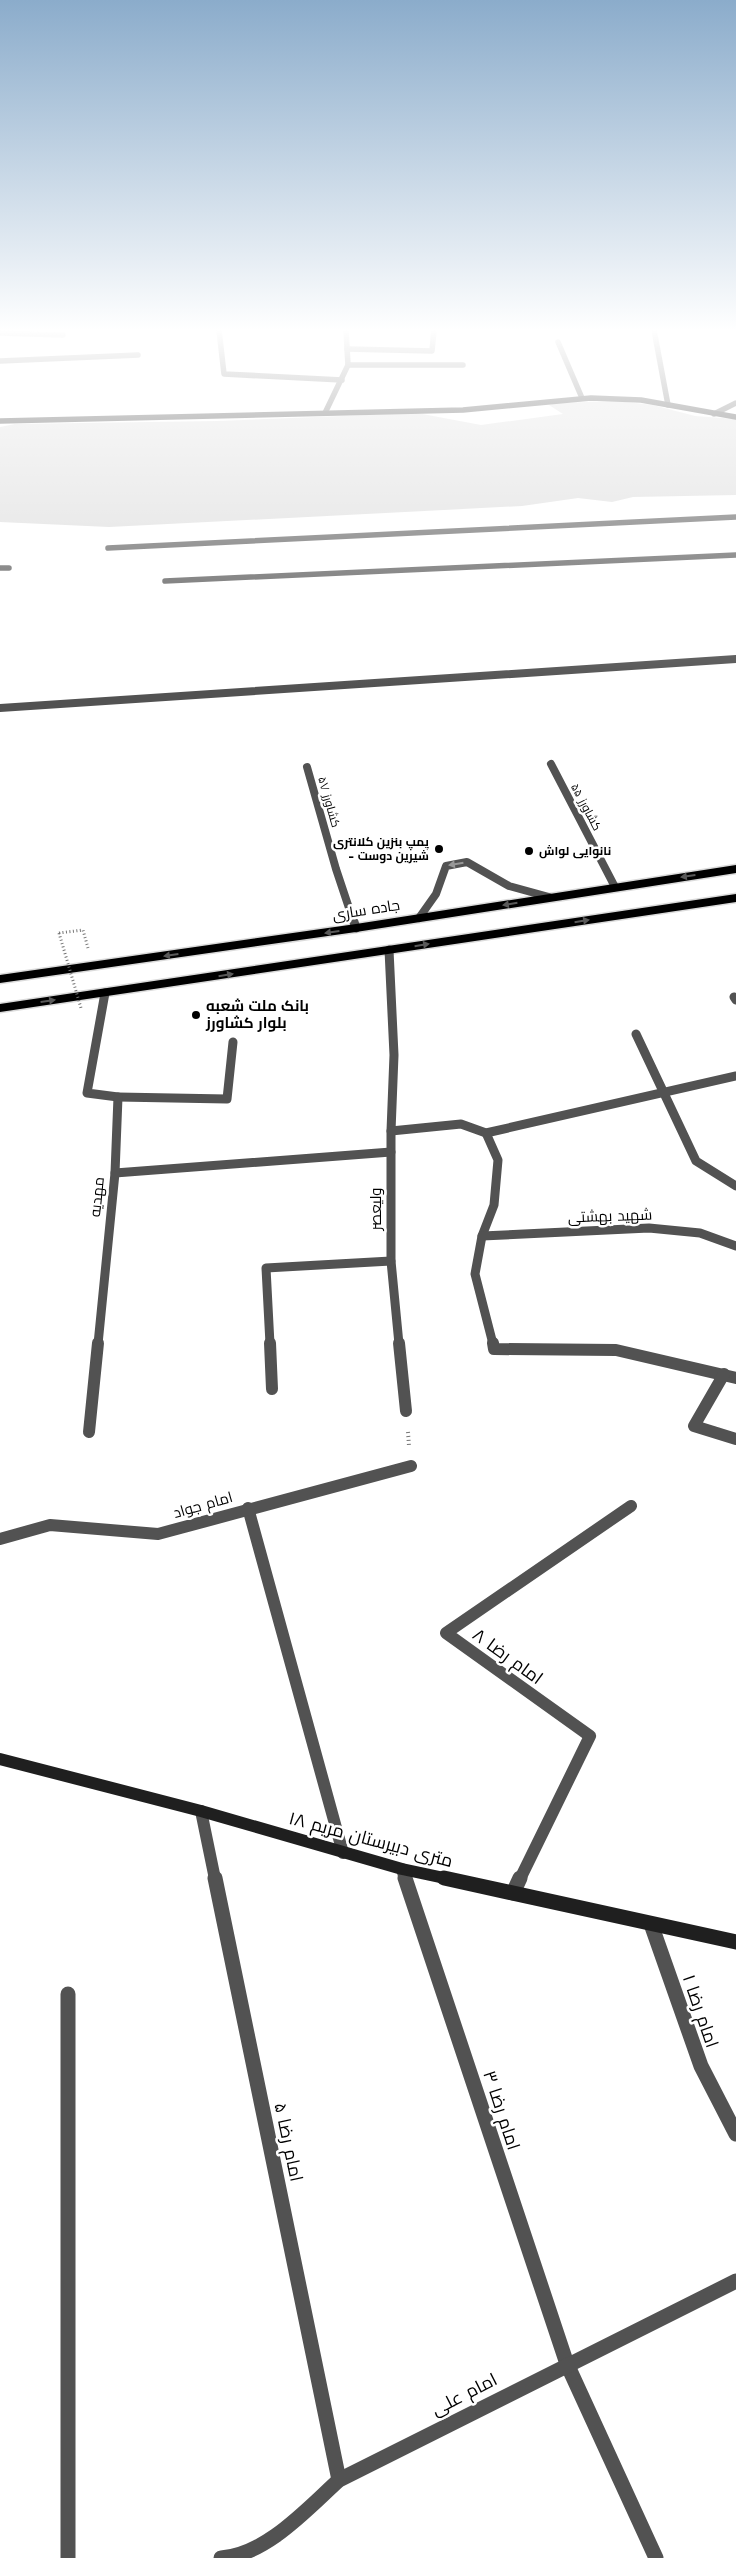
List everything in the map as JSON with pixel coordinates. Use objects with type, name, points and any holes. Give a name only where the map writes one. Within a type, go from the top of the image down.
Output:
[{"type":"highway","name":"جاده ساری","points":[[0,979],[356,928],[736,869]]},
{"type":"highway","points":[[0,1008],[736,898]]},
{"type":"street","points":[[108,548],[736,518]]},
{"type":"street","points":[[165,580],[736,555]]},
{"type":"street","points":[[0,568],[9,568]]},
{"type":"street","points":[[0,708],[736,659]]},
{"type":"street","name":"کشاورز ۵۵","points":[[550,764],[615,887]]},
{"type":"street","name":"کشاورز ۵۷","points":[[307,767],[336,869],[356,928]]},
{"type":"street","points":[[419,918],[430,906],[440,888],[446,866],[467,862],[510,886],[549,898]]},
{"type":"street","name":"ولیعصر","points":[[389,950],[394,1056],[391,1131],[391,1261],[406,1411]]},
{"type":"street","points":[[105,993],[87,1092],[118,1097],[227,1099],[233,1042]]},
{"type":"street","points":[[636,1034],[696,1161],[736,1186]]},
{"type":"street","points":[[391,1131],[461,1124],[486,1133],[736,1076]]},
{"type":"street","name":"مهدیه","points":[[89,1432],[115,1174],[118,1097]]},
{"type":"street","points":[[486,1133],[498,1160],[494,1204],[482,1236],[475,1274],[494,1349],[616,1350],[736,1378]]},
{"type":"street","points":[[115,1174],[391,1152]]},
{"type":"street","name":"شهید بهشتی","points":[[482,1236],[649,1228],[700,1233],[736,1246]]},
{"type":"street","points":[[272,1389],[266,1268],[391,1261]]},
{"type":"street","points":[[724,1374],[694,1426],[736,1439]]},
{"type":"street","name":"امام جواد","points":[[0,1539],[50,1526],[158,1534],[248,1508],[411,1466]]},
{"type":"street","name":"امام رضا ۸","points":[[513,1894],[590,1736],[446,1633],[631,1506]]},
{"type":"street","points":[[248,1508],[343,1853]]},
{"type":"street","name":"۱۸ متری دبیرستان مریم","points":[[0,1759],[201,1811],[402,1869],[736,1942]]},
{"type":"street","name":"امام رضا ۵","points":[[201,1811],[339,2480]]},
{"type":"street","name":"امام رضا ۳","points":[[402,1869],[567,2364],[656,2558]]},
{"type":"street","name":"امام رضا ۱","points":[[651,1924],[701,2066],[736,2134]]},
{"type":"street","points":[[68,1994],[68,2558]]},
{"type":"street","name":"امام علی","points":[[221,2558],[238,2556],[287,2528],[339,2480],[567,2364],[736,2281]]},
{"type":"path","points":[[81,1008],[59,933],[83,930]]},
{"type":"path","points":[[406,1411],[411,1466]]},
{"type":"shaded area","points":[[0,449],[736,449],[736,495],[633,497],[612,502],[578,498],[522,506],[109,527],[0,522]]},
{"type":"place","name":"پمپ بنزین کلانتری - شیرین دوست","points":[[439,849]]},
{"type":"place","name":"نانوایی لواش","points":[[529,851]]},
{"type":"place","name":"بانک ملت شعبه بلوار کشاورز","points":[[196,1015]]}]
